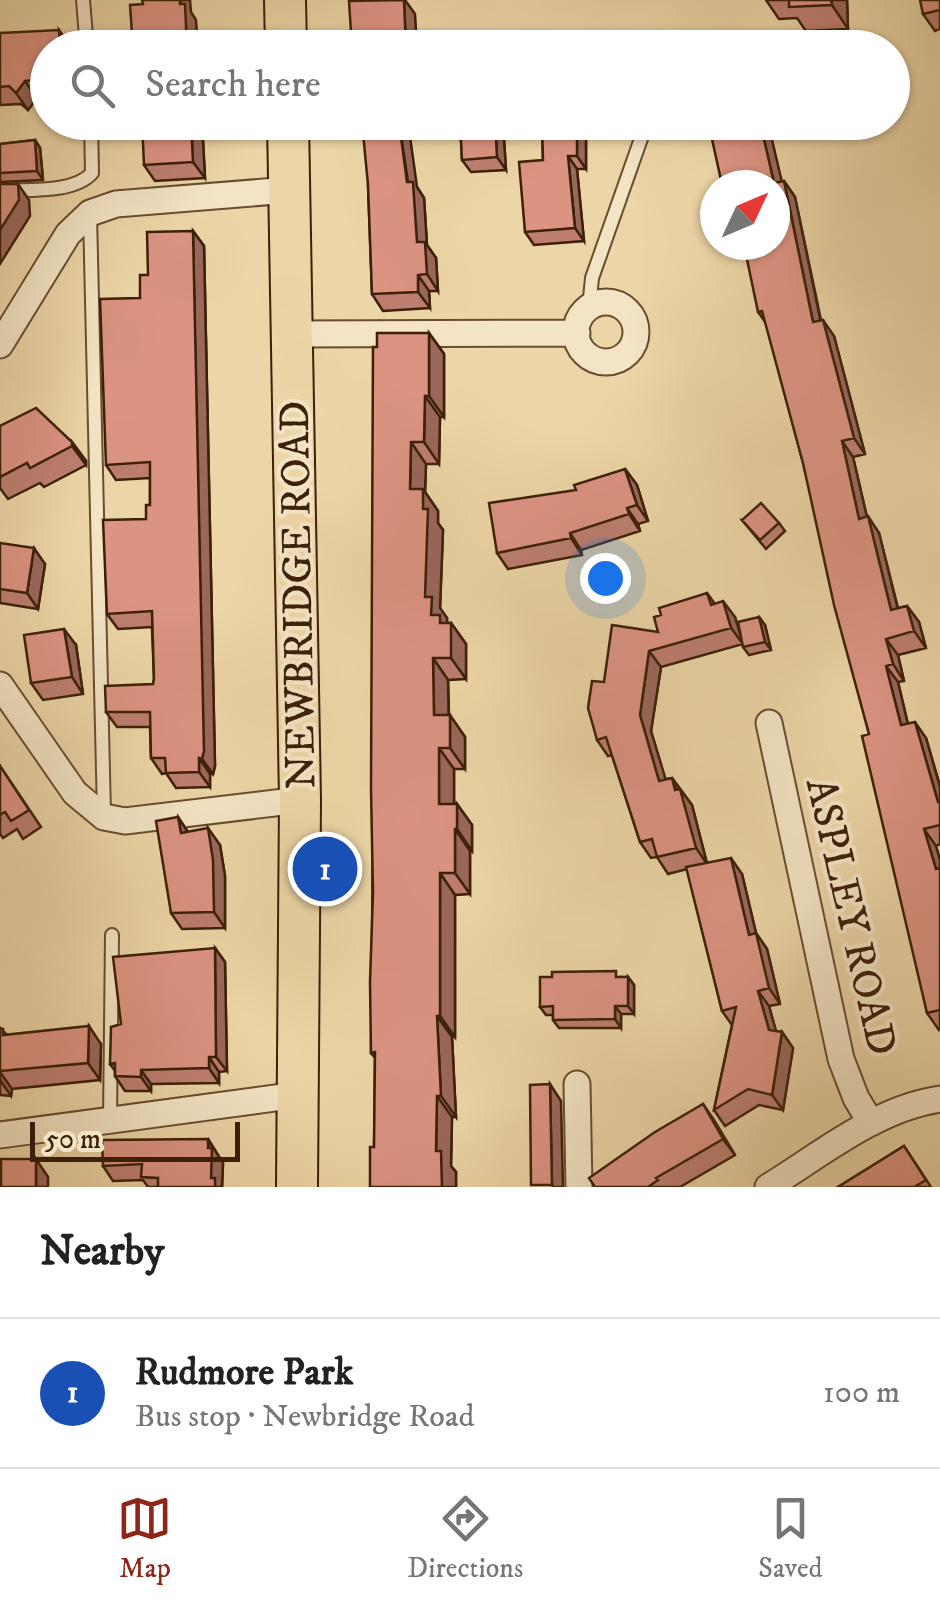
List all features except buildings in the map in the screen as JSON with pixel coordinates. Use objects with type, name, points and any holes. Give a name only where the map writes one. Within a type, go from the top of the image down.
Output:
[{"type":"main road","points":[[285,0],[286,30]]},
{"type":"main road","name":"NEWBRIDGE ROAD","points":[[288,140],[300,800],[297,1187]]},
{"type":"street","points":[[0,344],[68,234],[90,212],[116,204],[289,190]]},
{"type":"street","points":[[610,302],[629,312],[636,333],[633,346],[619,359],[604,362],[584,352],[576,333],[583,314],[610,302]]},
{"type":"street","points":[[292,334],[576,333]]},
{"type":"street","points":[[0,685],[75,793],[104,816],[126,821],[300,800]]},
{"type":"street","name":"ASPLEY ROAD","points":[[769,722],[841,1059],[871,1123]]},
{"type":"street","points":[[577,1084],[579,1187]]},
{"type":"street","points":[[0,1136],[297,1095]]},
{"type":"street","points":[[768,1187],[871,1123],[904,1107],[940,1099]]},
{"type":"lane","points":[[83,0],[85,30]]},
{"type":"lane","points":[[0,192],[70,186],[86,180],[92,173],[91,140]]},
{"type":"lane","points":[[590,308],[592,278],[642,140]]},
{"type":"lane","points":[[90,212],[104,816]]},
{"type":"lane","points":[[110,1120],[112,935]]},
{"type":"place","name":"Rudmore Park","points":[[325,869]]}]
